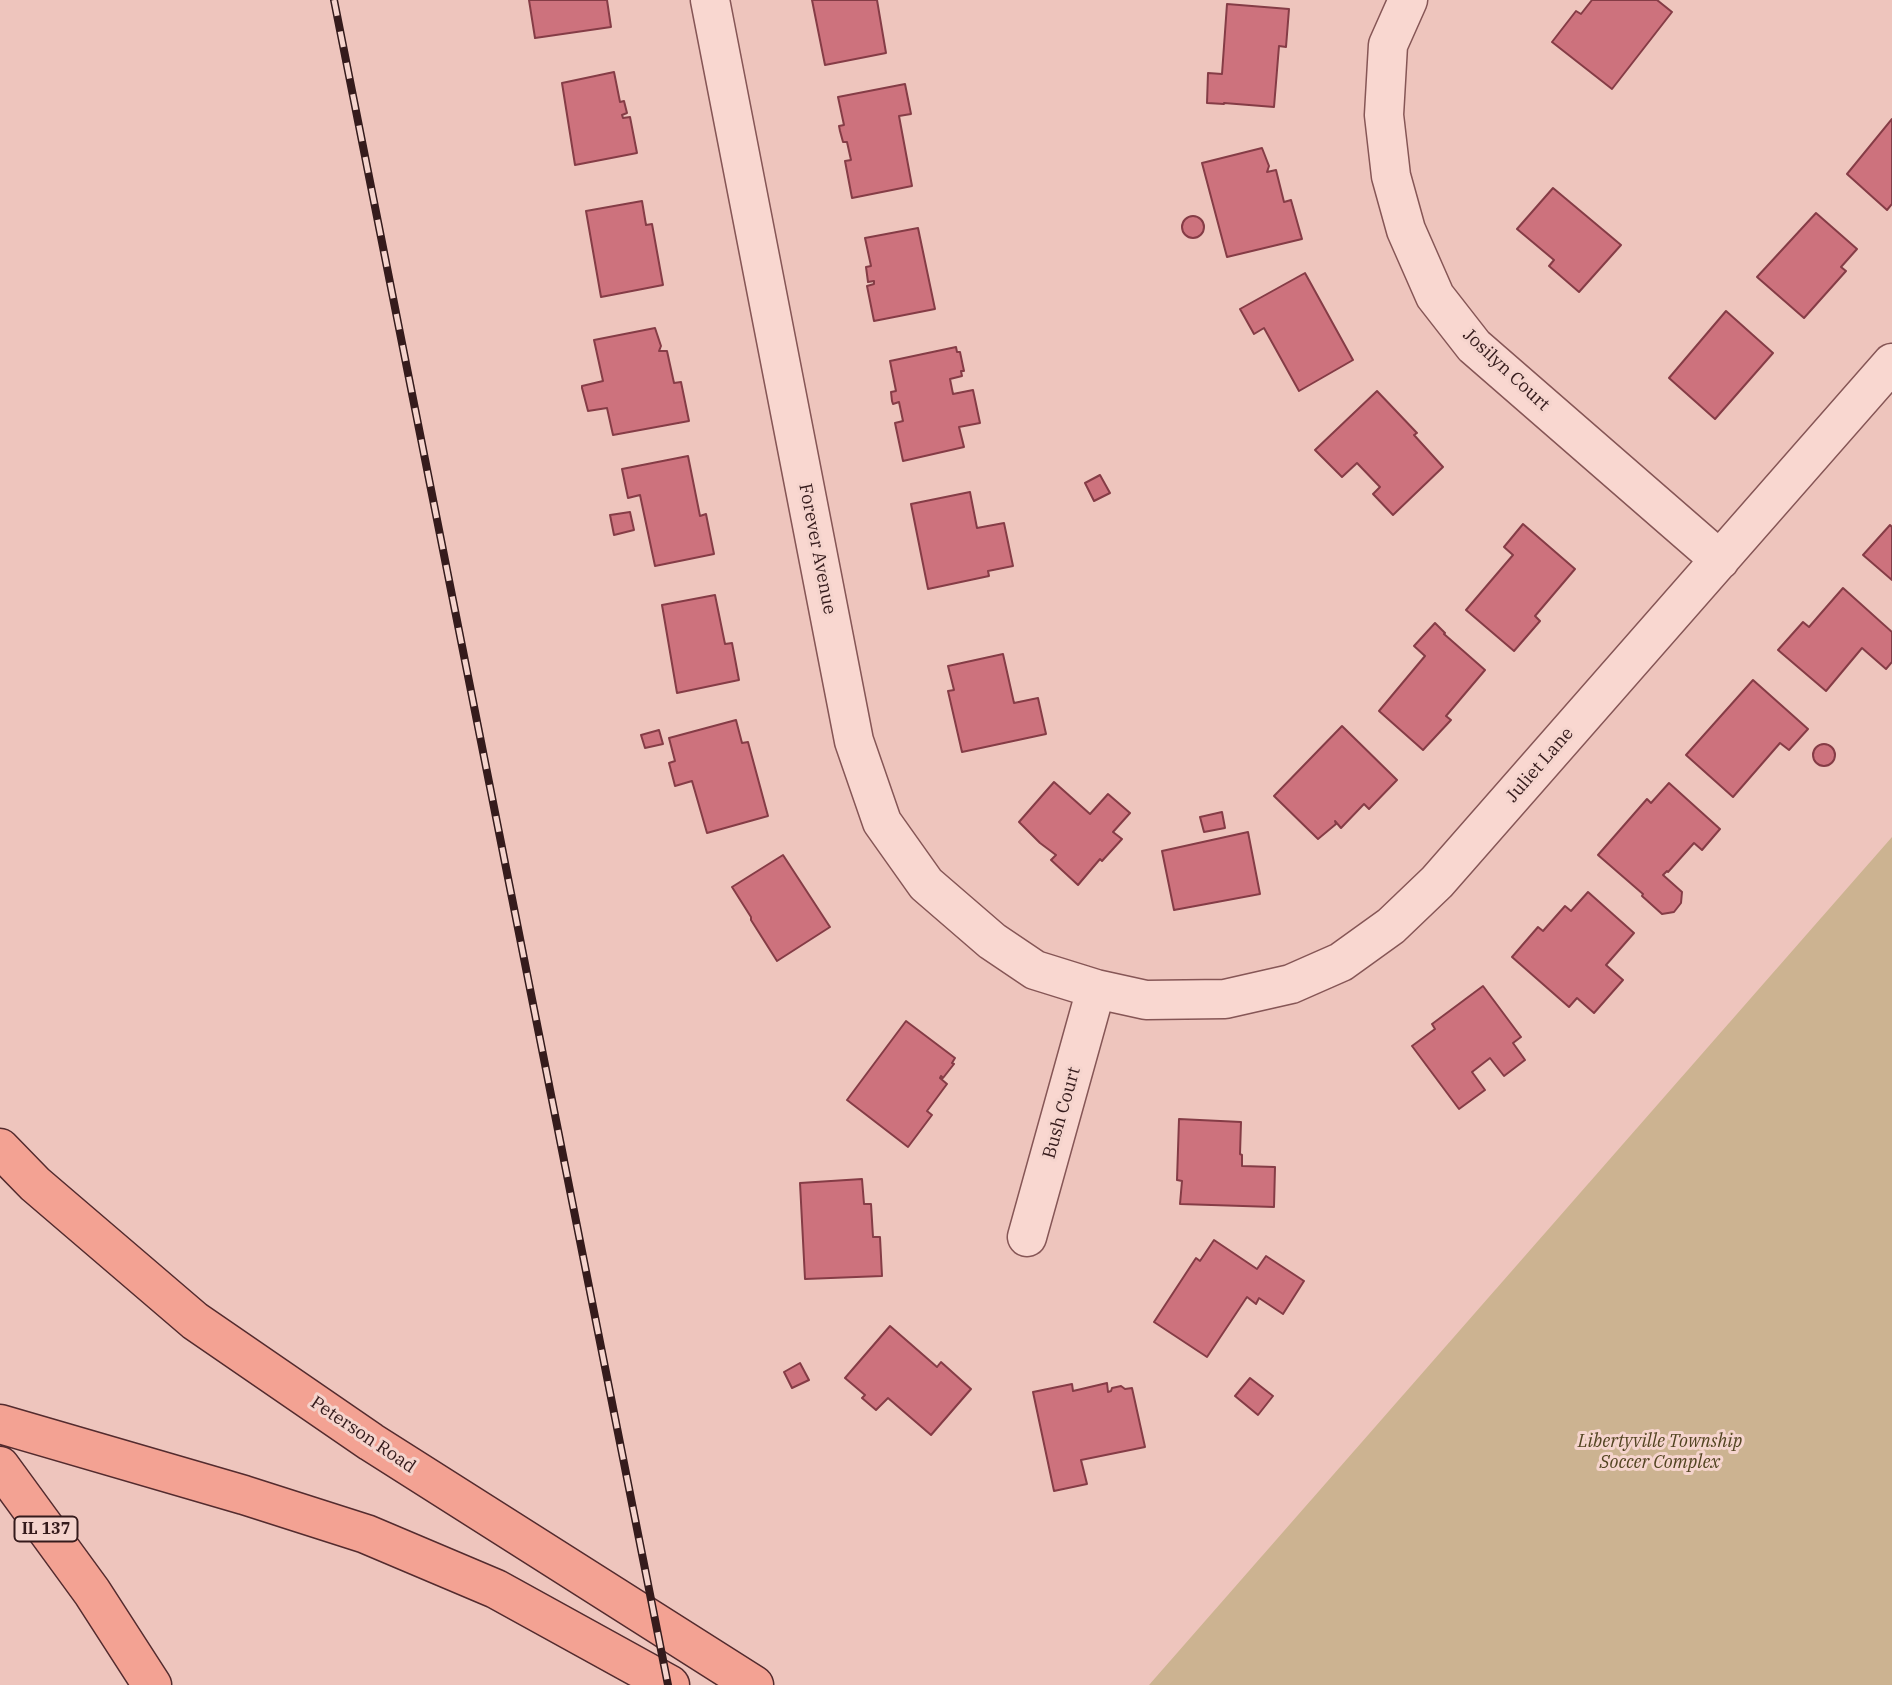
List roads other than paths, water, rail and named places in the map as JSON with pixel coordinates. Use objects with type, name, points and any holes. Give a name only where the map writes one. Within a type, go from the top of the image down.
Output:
[{"type":"main road","name":"Peterson Road","points":[[0,1148],[35,1184],[195,1321],[371,1441],[754,1685]]},
{"type":"main road","points":[[0,1424],[244,1495],[366,1534],[496,1589],[670,1685]]},
{"type":"main road","name":"IL 137","points":[[0,1466],[92,1592],[152,1685]]},
{"type":"street","name":"Forever Avenue","points":[[710,0],[855,741],[882,822],[926,884],[992,941],[1035,970],[1096,989]]},
{"type":"street","name":"Josilyn Court","points":[[1408,0],[1388,45],[1384,115],[1391,176],[1406,230],[1435,296],[1474,346],[1720,560]]},
{"type":"street","name":"Juliet Lane","points":[[1096,989],[1146,1000],[1225,999],[1291,984],[1341,962],[1391,926],[1437,882],[1892,363]]},
{"type":"street","name":"Bush Court","points":[[1027,1237],[1096,989]]},
{"type":"railway","points":[[334,0],[668,1685]]},
{"type":"park label","name":"Libertyville Township Soccer Complex","points":[[1660,1452]]}]
